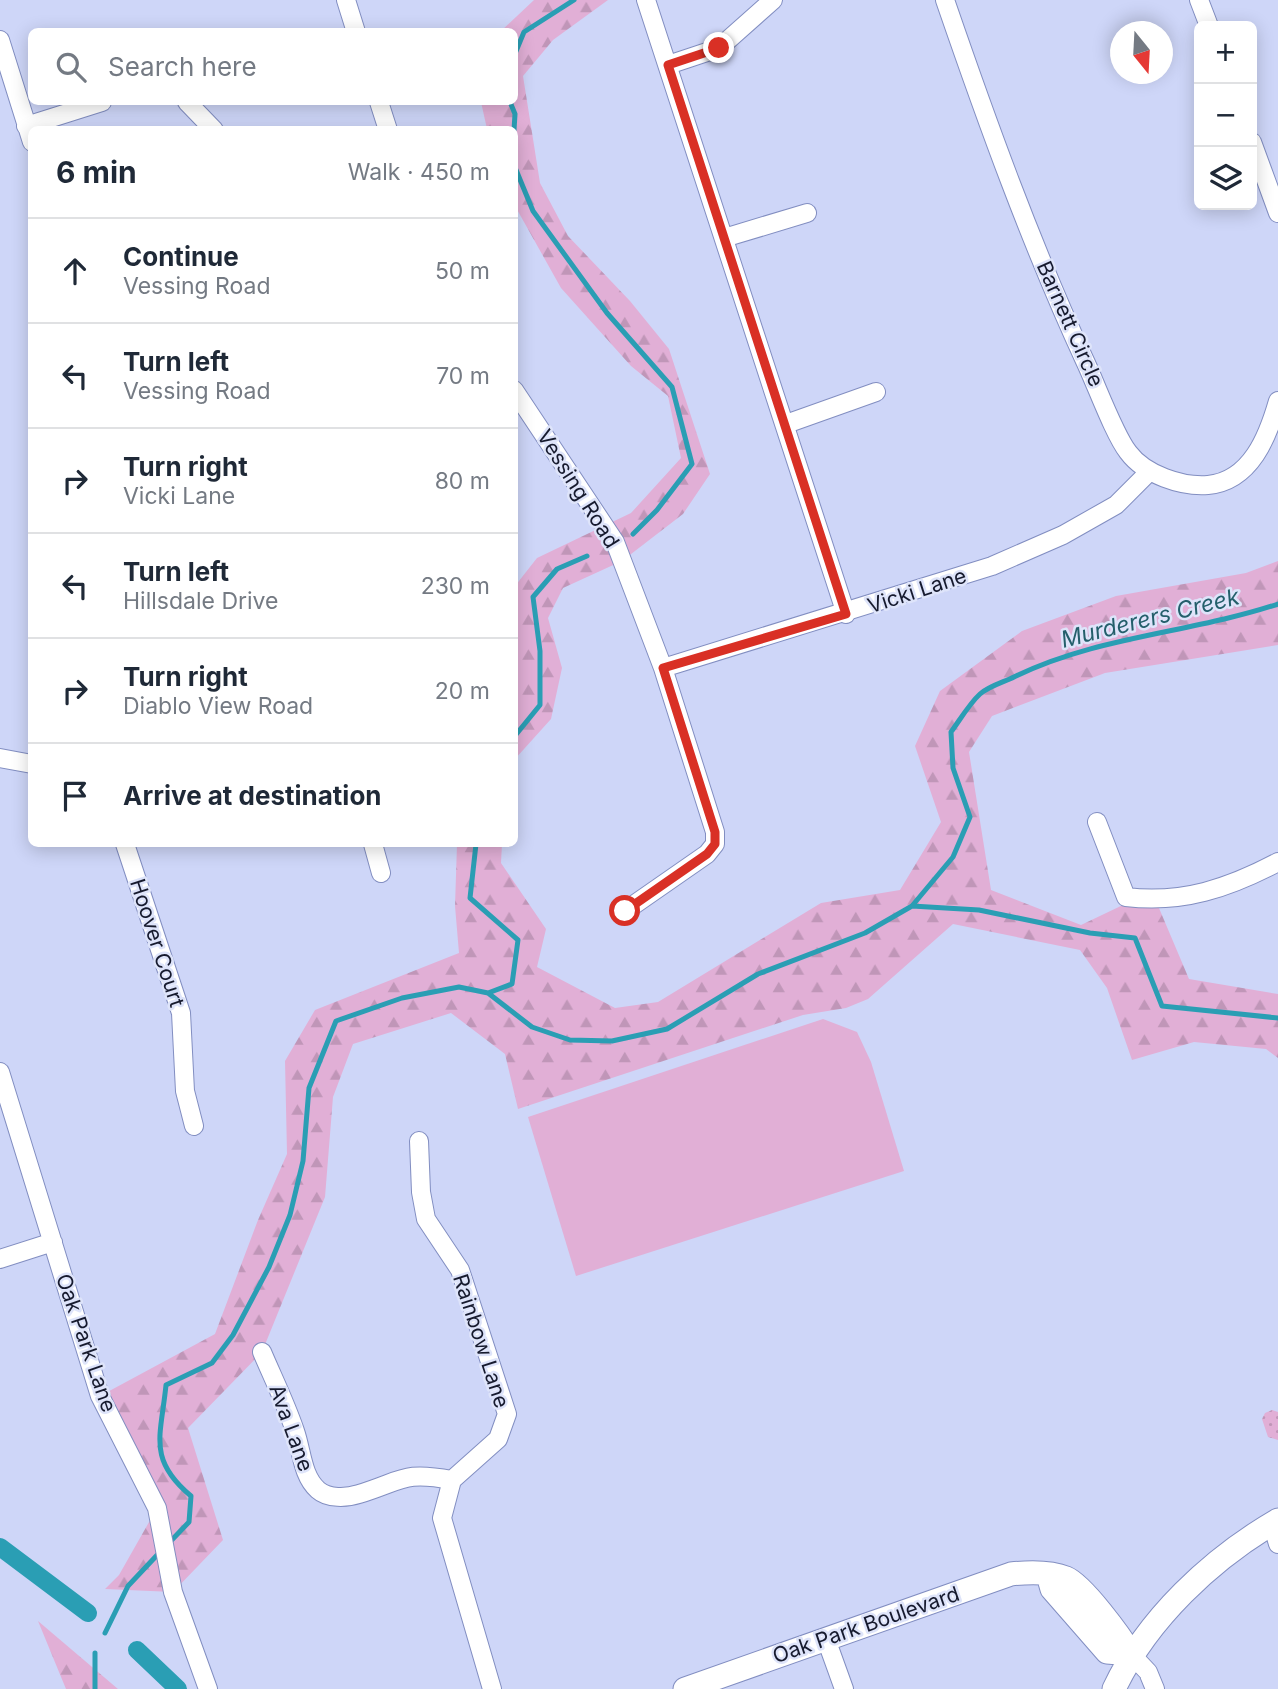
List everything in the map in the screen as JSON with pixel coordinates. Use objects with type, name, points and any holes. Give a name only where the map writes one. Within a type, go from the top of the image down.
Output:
[{"type":"street","points":[[346,0],[355,28]]},
{"type":"street","points":[[646,0],[846,614]]},
{"type":"street","points":[[668,65],[719,48],[773,0]]},
{"type":"street","name":"Barnett Circle","points":[[945,0],[992,136],[1065,317],[1128,453],[1150,471],[1193,486],[1213,485],[1229,479],[1258,453],[1278,401]]},
{"type":"street","points":[[1199,0],[1207,21]]},
{"type":"street","points":[[0,40],[28,131]]},
{"type":"street","points":[[47,126],[95,105]]},
{"type":"street","points":[[190,105],[210,126]]},
{"type":"street","points":[[380,105],[387,126]]},
{"type":"street","points":[[1254,147],[1278,213]]},
{"type":"street","points":[[724,238],[807,213]]},
{"type":"street","points":[[786,424],[876,392]]},
{"type":"street","name":"Vessing Road","points":[[518,401],[615,542],[663,668],[715,832],[715,844],[707,854],[625,911]]},
{"type":"street","name":"Vicki Lane","points":[[663,668],[846,614],[992,566],[1063,535],[1116,505],[1150,471]]},
{"type":"street","points":[[0,758],[28,763]]},
{"type":"street","points":[[1097,822],[1126,897],[1172,900],[1243,880],[1278,862]]},
{"type":"street","name":"Hoover Court","points":[[126,847],[181,1013],[185,1091],[194,1126]]},
{"type":"street","points":[[374,847],[381,873]]},
{"type":"street","name":"Oak Park Lane","points":[[0,1072],[100,1396],[157,1508],[173,1592],[208,1689]]},
{"type":"street","name":"Rainbow Lane","points":[[419,1141],[421,1192],[426,1219],[460,1270],[507,1415],[498,1438],[452,1480]]},
{"type":"street","points":[[0,1259],[53,1242]]},
{"type":"street","name":"Ava Lane","points":[[262,1352],[295,1431],[309,1480],[321,1493],[337,1497],[357,1495],[416,1474],[452,1480]]},
{"type":"street","points":[[452,1480],[442,1518],[492,1689]]},
{"type":"street","points":[[1114,1689],[1130,1654],[1197,1579],[1276,1529]]},
{"type":"street","name":"Oak Park Boulevard","points":[[685,1689],[1011,1574],[1037,1571],[1048,1575],[1052,1589],[1107,1652],[1130,1654]]},
{"type":"street","points":[[826,1639],[844,1689]]},
{"type":"street","points":[[1130,1654],[1148,1672],[1155,1689]]},
{"type":"green space","points":[[534,0],[608,0],[553,40],[523,76],[540,183],[568,236],[630,301],[669,349],[710,474],[683,514],[622,561],[563,588],[548,618],[562,668],[551,719],[518,756],[518,582],[537,558],[631,513],[681,458],[668,396],[631,366],[561,288],[518,211],[518,126],[486,126],[482,105],[518,105],[518,28],[504,28]]},
{"type":"green space","points":[[1278,561],[1278,645],[1105,673],[992,716],[969,752],[991,890],[1081,925],[1125,904],[1156,901],[1189,979],[1278,994],[1278,1058],[1266,1049],[1194,1042],[1132,1060],[1107,988],[1080,950],[953,924],[868,999],[846,1008],[803,1015],[518,1109],[505,1054],[451,1013],[353,1044],[333,1097],[325,1197],[262,1352],[188,1428],[223,1540],[173,1592],[105,1589],[119,1575],[157,1508],[100,1396],[215,1334],[258,1220],[287,1154],[285,1061],[315,1010],[459,953],[455,906],[457,847],[502,847],[501,863],[546,929],[537,967],[615,1008],[658,1002],[821,903],[900,890],[941,822],[915,746],[940,691],[1022,631],[1116,596],[1246,573]]},
{"type":"green space","points":[[823,1019],[857,1032],[871,1062],[904,1171],[576,1276],[528,1117]]},
{"type":"green space","points":[[1272,1410],[1278,1412],[1278,1440],[1268,1437],[1262,1419],[1265,1413]]},
{"type":"green space","points":[[38,1621],[118,1689],[66,1689]]},
{"type":"waterway","points":[[518,46],[524,32],[574,0]]},
{"type":"waterway","points":[[511,105],[515,114],[514,126]]},
{"type":"waterway","points":[[518,175],[533,211],[607,313],[672,387],[692,464],[657,510],[633,534]]},
{"type":"waterway","points":[[518,732],[540,705],[540,651],[533,597],[557,569],[587,556]]},
{"type":"waterway","name":"Murderers Creek","points":[[167,1545],[189,1522],[191,1496],[177,1483],[162,1458],[160,1433],[166,1385],[212,1363],[233,1335],[269,1267],[290,1215],[303,1161],[309,1088],[336,1021],[402,998],[459,987],[488,993],[532,1027],[570,1040],[612,1041],[667,1029],[758,974],[865,933],[912,906],[953,857],[970,817],[953,768],[951,732],[972,702],[984,691],[1046,663],[1078,652],[1212,622],[1278,604]]},
{"type":"waterway","points":[[476,847],[470,898],[518,940],[512,984],[488,993]]},
{"type":"waterway","points":[[912,906],[979,910],[1090,933],[1135,938],[1162,1006],[1278,1018]]},
{"type":"waterway","points":[[0,1547],[88,1613]]},
{"type":"waterway","name":"Murderers Creek","points":[[105,1633],[128,1586],[160,1552]]},
{"type":"waterway","points":[[137,1650],[178,1689]]},
{"type":"waterway","name":"Murderers Creek","points":[[95,1653],[95,1689]]},
{"type":"route","points":[[625,911],[707,854],[715,844],[715,832],[663,668],[846,614],[668,65],[719,48]]}]
